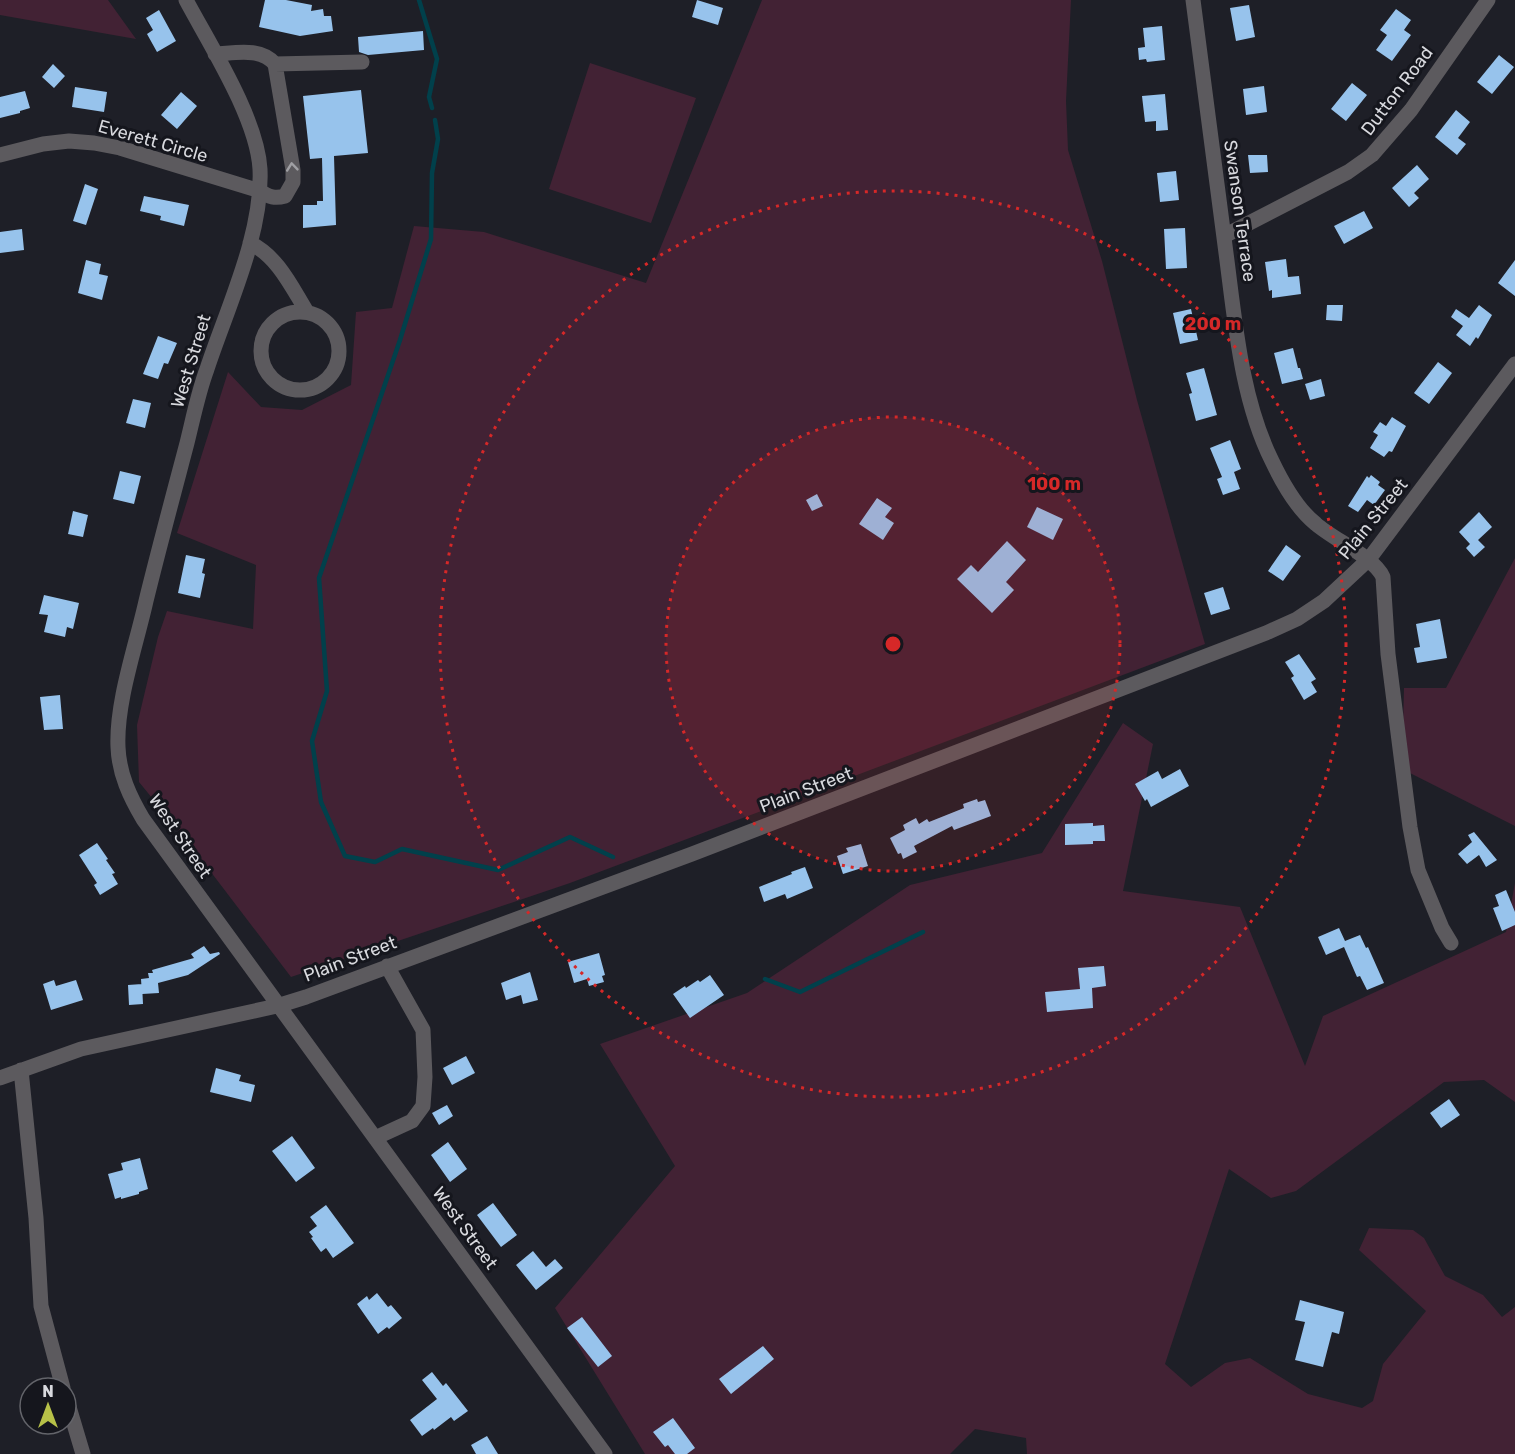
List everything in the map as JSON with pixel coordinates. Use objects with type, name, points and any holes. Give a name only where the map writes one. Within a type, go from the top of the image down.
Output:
[{"type":"street","name":"West Street","points":[[186,0],[239,99],[260,166],[260,191],[250,243],[205,372],[168,511],[123,699],[118,728],[120,768],[126,787],[143,819],[605,1454]]},
{"type":"street","name":"Swanson Terrace","points":[[1193,0],[1243,364],[1256,420],[1272,461],[1292,496],[1314,523],[1369,560]]},
{"type":"street","name":"Dutton Road","points":[[1224,236],[1348,172],[1372,155],[1411,110],[1488,0]]},
{"type":"street","points":[[215,54],[253,52],[262,54],[275,64],[362,62]]},
{"type":"street","name":"Everett Circle","points":[[0,155],[43,144],[69,141],[94,143],[120,148],[260,191],[269,197],[285,196],[293,182],[293,170],[275,64]]},
{"type":"street","points":[[250,243],[265,250],[277,264],[307,312],[318,316],[336,334],[339,358],[335,370],[328,380],[316,388],[303,391],[289,389],[276,383],[267,374],[261,361],[260,347],[264,334],[272,323],[288,314],[307,312]]},
{"type":"street","name":"Plain Street","points":[[0,1078],[81,1049],[277,1006],[306,997],[692,854],[1266,633],[1297,619],[1324,601],[1369,560],[1515,364]]},
{"type":"street","points":[[1369,560],[1380,572],[1384,583],[1388,654],[1410,827],[1418,870],[1442,928],[1451,943]]},
{"type":"street","points":[[375,1138],[412,1121],[423,1106],[425,1077],[423,1030],[387,966]]},
{"type":"street","points":[[21,1070],[36,1218],[40,1306],[60,1376]]},
{"type":"street","points":[[78,1436],[83,1454]]},
{"type":"shaded area","points":[[0,0],[108,0],[136,39],[0,15]]},
{"type":"shaded area","points":[[762,0],[1071,0],[1066,101],[1068,150],[1102,261],[1137,400],[1205,644],[570,883],[291,977],[139,782],[137,725],[158,637],[167,611],[253,629],[256,565],[177,533],[228,372],[261,407],[302,410],[351,385],[356,312],[392,308],[414,226],[484,232],[646,283]]},
{"type":"shaded area","points":[[590,63],[696,98],[651,223],[549,189]]},
{"type":"shaded area","points":[[1515,558],[1515,826],[1402,769],[1404,688],[1446,688]]},
{"type":"shaded area","points":[[1123,723],[1153,744],[1123,891],[1240,907],[1305,1066],[1323,1016],[1506,932],[1515,883],[1515,1102],[1484,1080],[1444,1082],[1296,1191],[1271,1198],[1229,1169],[1165,1364],[1191,1387],[1225,1363],[1250,1358],[1308,1394],[1362,1408],[1373,1401],[1383,1364],[1426,1311],[1359,1250],[1369,1228],[1413,1230],[1424,1238],[1445,1276],[1483,1295],[1502,1317],[1515,1307],[1515,1454],[1027,1454],[1026,1438],[975,1429],[950,1454],[645,1454],[555,1308],[675,1166],[600,1044],[747,993],[910,885],[1042,853]]},
{"type":"building","points":[[265,0],[286,0],[312,5],[311,11],[323,9],[324,16],[331,16],[333,31],[300,36],[259,27]]},
{"type":"building","points":[[697,0],[723,8],[718,25],[692,17]]},
{"type":"building","points":[[1249,5],[1255,37],[1236,41],[1230,8]]},
{"type":"building","points":[[1396,9],[1411,20],[1404,30],[1411,35],[1392,61],[1376,50],[1387,35],[1380,30]]},
{"type":"building","points":[[159,10],[176,41],[157,52],[147,34],[153,30],[146,18]]},
{"type":"building","points":[[1162,26],[1165,60],[1147,62],[1146,59],[1139,60],[1138,48],[1145,47],[1143,28]]},
{"type":"building","points":[[423,31],[424,50],[368,55],[359,52],[358,37]]},
{"type":"building","points":[[1499,55],[1514,67],[1492,94],[1477,82]]},
{"type":"building","points":[[53,64],[65,76],[54,88],[42,77]]},
{"type":"building","points":[[1352,83],[1367,95],[1346,121],[1331,109]]},
{"type":"building","points":[[1264,86],[1267,112],[1246,115],[1243,89]]},
{"type":"building","points":[[75,87],[107,92],[104,112],[72,107]]},
{"type":"building","points":[[361,90],[368,153],[334,156],[336,225],[303,228],[303,205],[317,205],[317,201],[323,201],[322,158],[310,159],[303,96]]},
{"type":"building","points":[[25,91],[30,108],[0,118],[0,97]]},
{"type":"building","points":[[181,92],[197,106],[177,129],[161,115]]},
{"type":"building","points":[[1165,94],[1168,130],[1156,131],[1156,121],[1145,122],[1142,96]]},
{"type":"building","points":[[1456,110],[1470,122],[1458,138],[1466,144],[1457,155],[1435,137]]},
{"type":"building","points":[[1248,155],[1267,155],[1268,172],[1250,173]]},
{"type":"building","points":[[1417,165],[1429,179],[1414,193],[1419,198],[1409,207],[1392,188]]},
{"type":"building","points":[[1176,171],[1179,200],[1160,202],[1157,173]]},
{"type":"building","points":[[85,184],[98,189],[86,225],[73,221]]},
{"type":"building","points":[[144,196],[189,205],[184,226],[160,220],[161,216],[140,211]]},
{"type":"building","points":[[1364,211],[1373,228],[1344,244],[1334,226]]},
{"type":"building","points":[[1185,228],[1187,268],[1166,269],[1164,229]]},
{"type":"building","points":[[22,229],[24,250],[0,253],[0,232]]},
{"type":"building","points":[[1286,259],[1288,277],[1299,276],[1301,294],[1272,298],[1265,262]]},
{"type":"building","points":[[86,260],[101,264],[99,274],[108,276],[102,300],[78,293]]},
{"type":"building","points":[[1515,260],[1515,296],[1498,283]]},
{"type":"building","points":[[1327,305],[1343,305],[1342,321],[1326,320]]},
{"type":"building","points":[[1479,305],[1492,315],[1478,339],[1476,337],[1470,346],[1456,335],[1463,326],[1451,317],[1456,309],[1469,318]]},
{"type":"building","points":[[1191,309],[1198,340],[1180,344],[1173,313]]},
{"type":"building","points":[[158,336],[177,343],[168,364],[164,363],[158,379],[143,374]]},
{"type":"building","points":[[1293,348],[1303,379],[1282,384],[1274,353]]},
{"type":"building","points":[[1438,362],[1452,373],[1429,404],[1414,393]]},
{"type":"building","points":[[1204,368],[1217,415],[1196,421],[1186,373]]},
{"type":"building","points":[[1321,379],[1325,396],[1310,400],[1305,384]]},
{"type":"building","points":[[133,399],[151,403],[145,428],[126,423]]},
{"type":"building","points":[[1392,417],[1406,426],[1392,452],[1389,451],[1384,457],[1370,448],[1378,435],[1373,432],[1380,422],[1386,426]]},
{"type":"building","points":[[1230,440],[1241,469],[1234,472],[1240,489],[1223,495],[1217,479],[1222,477],[1210,448]]},
{"type":"building","points":[[120,471],[141,476],[134,504],[113,499]]},
{"type":"building","points":[[1371,475],[1380,482],[1378,485],[1385,490],[1374,505],[1367,500],[1358,512],[1348,506],[1367,476],[1369,478]]},
{"type":"building","points":[[817,494],[823,506],[812,511],[806,500]]},
{"type":"building","points":[[877,498],[892,508],[885,517],[894,523],[883,540],[859,524]]},
{"type":"building","points":[[1037,507],[1063,519],[1053,540],[1027,527]]},
{"type":"building","points":[[73,511],[88,515],[83,537],[68,534]]},
{"type":"building","points":[[1479,512],[1492,527],[1478,540],[1485,547],[1474,557],[1466,548],[1470,544],[1459,532]]},
{"type":"building","points":[[1007,541],[1026,560],[1006,582],[1014,590],[992,613],[957,579],[971,565],[978,572]]},
{"type":"building","points":[[1286,545],[1301,556],[1283,581],[1268,571]]},
{"type":"building","points":[[186,555],[205,559],[202,573],[205,574],[200,598],[178,593]]},
{"type":"building","points":[[1223,587],[1230,609],[1211,615],[1204,593]]},
{"type":"building","points":[[44,595],[79,603],[73,629],[67,627],[65,637],[44,632],[48,615],[39,614]]},
{"type":"building","points":[[1440,619],[1447,658],[1417,663],[1414,648],[1420,647],[1416,624]]},
{"type":"building","points":[[1299,654],[1316,679],[1311,682],[1317,692],[1304,700],[1285,662]]},
{"type":"building","points":[[60,695],[63,729],[44,730],[40,697]]},
{"type":"building","points":[[1180,769],[1189,786],[1151,807],[1135,784],[1158,771],[1162,779]]},
{"type":"building","points":[[977,799],[978,802],[985,800],[991,816],[954,830],[952,826],[914,846],[917,852],[903,859],[901,853],[898,854],[890,838],[905,830],[903,825],[916,818],[919,824],[927,819],[929,822],[964,808],[963,804]]},
{"type":"building","points":[[1093,823],[1093,826],[1104,825],[1105,841],[1065,845],[1065,824]]},
{"type":"building","points":[[1474,832],[1497,860],[1486,867],[1479,855],[1467,864],[1458,854],[1472,842],[1468,835]]},
{"type":"building","points":[[97,843],[108,859],[106,860],[115,873],[112,874],[118,884],[100,895],[94,885],[97,883],[79,855]]},
{"type":"building","points":[[861,844],[868,866],[843,874],[837,856],[848,852],[846,848]]},
{"type":"building","points":[[805,867],[813,888],[787,899],[785,894],[764,902],[759,887]]},
{"type":"building","points":[[1506,890],[1515,912],[1515,925],[1502,931],[1493,908],[1499,906],[1495,895]]},
{"type":"building","points":[[1339,928],[1345,941],[1360,935],[1384,983],[1367,990],[1360,976],[1357,977],[1344,947],[1326,955],[1318,937]]},
{"type":"building","points":[[204,946],[210,954],[219,952],[220,954],[188,975],[158,983],[159,993],[142,994],[141,979],[149,978],[148,973],[194,958],[191,954]]},
{"type":"building","points":[[599,953],[605,975],[602,976],[604,982],[589,986],[587,979],[574,983],[568,962]]},
{"type":"building","points":[[1104,966],[1106,986],[1092,988],[1093,1008],[1047,1012],[1045,992],[1080,989],[1078,968]]},
{"type":"building","points":[[530,972],[538,1000],[523,1004],[521,995],[506,1000],[501,983]]},
{"type":"building","points":[[710,975],[724,995],[690,1018],[673,994]]},
{"type":"building","points":[[54,980],[56,986],[76,980],[83,1000],[51,1010],[43,984]]},
{"type":"building","points":[[142,984],[143,1004],[129,1005],[128,985]]},
{"type":"building","points":[[466,1056],[475,1073],[452,1085],[443,1068]]},
{"type":"building","points":[[216,1068],[241,1075],[239,1081],[255,1085],[251,1102],[210,1092]]},
{"type":"building","points":[[1449,1099],[1460,1115],[1441,1128],[1430,1113]]},
{"type":"building","points":[[447,1105],[453,1116],[439,1125],[432,1113]]},
{"type":"building","points":[[292,1136],[315,1168],[296,1182],[272,1151]]},
{"type":"building","points":[[448,1142],[467,1169],[450,1182],[431,1155]]},
{"type":"building","points":[[140,1158],[148,1189],[139,1194],[115,1199],[108,1174],[123,1170],[121,1163]]},
{"type":"building","points":[[493,1203],[517,1235],[501,1247],[477,1215]]},
{"type":"building","points":[[326,1205],[354,1243],[333,1258],[326,1248],[321,1252],[309,1232],[317,1226],[310,1217]]},
{"type":"building","points":[[533,1251],[546,1267],[555,1259],[563,1268],[536,1290],[516,1265]]},
{"type":"building","points":[[377,1293],[388,1307],[391,1305],[402,1318],[389,1329],[387,1327],[378,1334],[357,1304],[367,1296],[369,1300]]},
{"type":"building","points":[[1300,1300],[1344,1312],[1339,1334],[1332,1332],[1323,1367],[1295,1360],[1305,1322],[1295,1320]]},
{"type":"building","points":[[582,1317],[612,1356],[598,1367],[567,1328]]},
{"type":"building","points":[[763,1346],[774,1359],[731,1394],[719,1379]]},
{"type":"building","points":[[432,1372],[443,1386],[446,1383],[468,1411],[454,1421],[451,1417],[422,1436],[410,1420],[437,1399],[422,1380]]},
{"type":"building","points":[[673,1418],[695,1448],[687,1454],[675,1454],[668,1445],[665,1447],[653,1432]]},
{"type":"building","points":[[487,1436],[498,1454],[476,1454],[471,1445]]},
{"type":"waterway","points":[[419,0],[437,59],[429,97],[432,108]]},
{"type":"waterway","points":[[435,120],[438,139],[432,173],[431,239],[400,340],[319,578],[327,691],[312,741],[321,802],[345,856],[375,862],[402,849],[498,870],[570,837],[613,857]]},
{"type":"waterway","points":[[765,979],[800,992],[923,932]]}]
